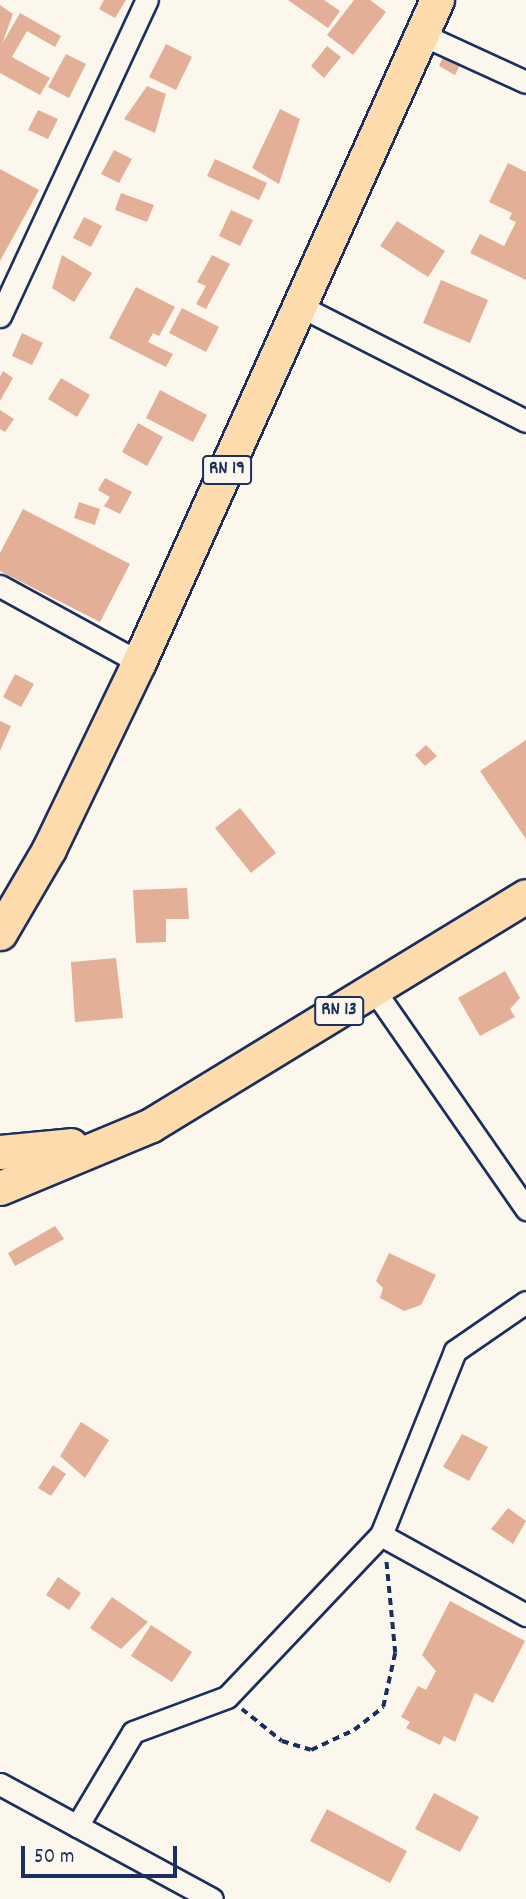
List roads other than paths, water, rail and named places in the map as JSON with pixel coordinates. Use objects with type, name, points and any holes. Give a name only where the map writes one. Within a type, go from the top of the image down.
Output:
[{"type":"main road","name":"RN 19","points":[[0,933],[49,849],[139,662],[302,307],[437,0]]},
{"type":"main road","name":"RN 13","points":[[0,1188],[151,1125],[526,896]]},
{"type":"main road","name":"RN 13","points":[[0,1152],[52,1150],[151,1125]]},
{"type":"street","points":[[0,316],[146,0]]},
{"type":"street","points":[[421,34],[526,82]]},
{"type":"street","points":[[302,307],[526,421]]},
{"type":"street","points":[[0,586],[139,662]]},
{"type":"street","points":[[374,990],[526,1209]]},
{"type":"street","points":[[77,1826],[133,1732],[227,1697],[381,1535],[455,1351],[526,1302]]},
{"type":"street","points":[[381,1535],[526,1615]]},
{"type":"street","points":[[0,1784],[212,1899]]}]
